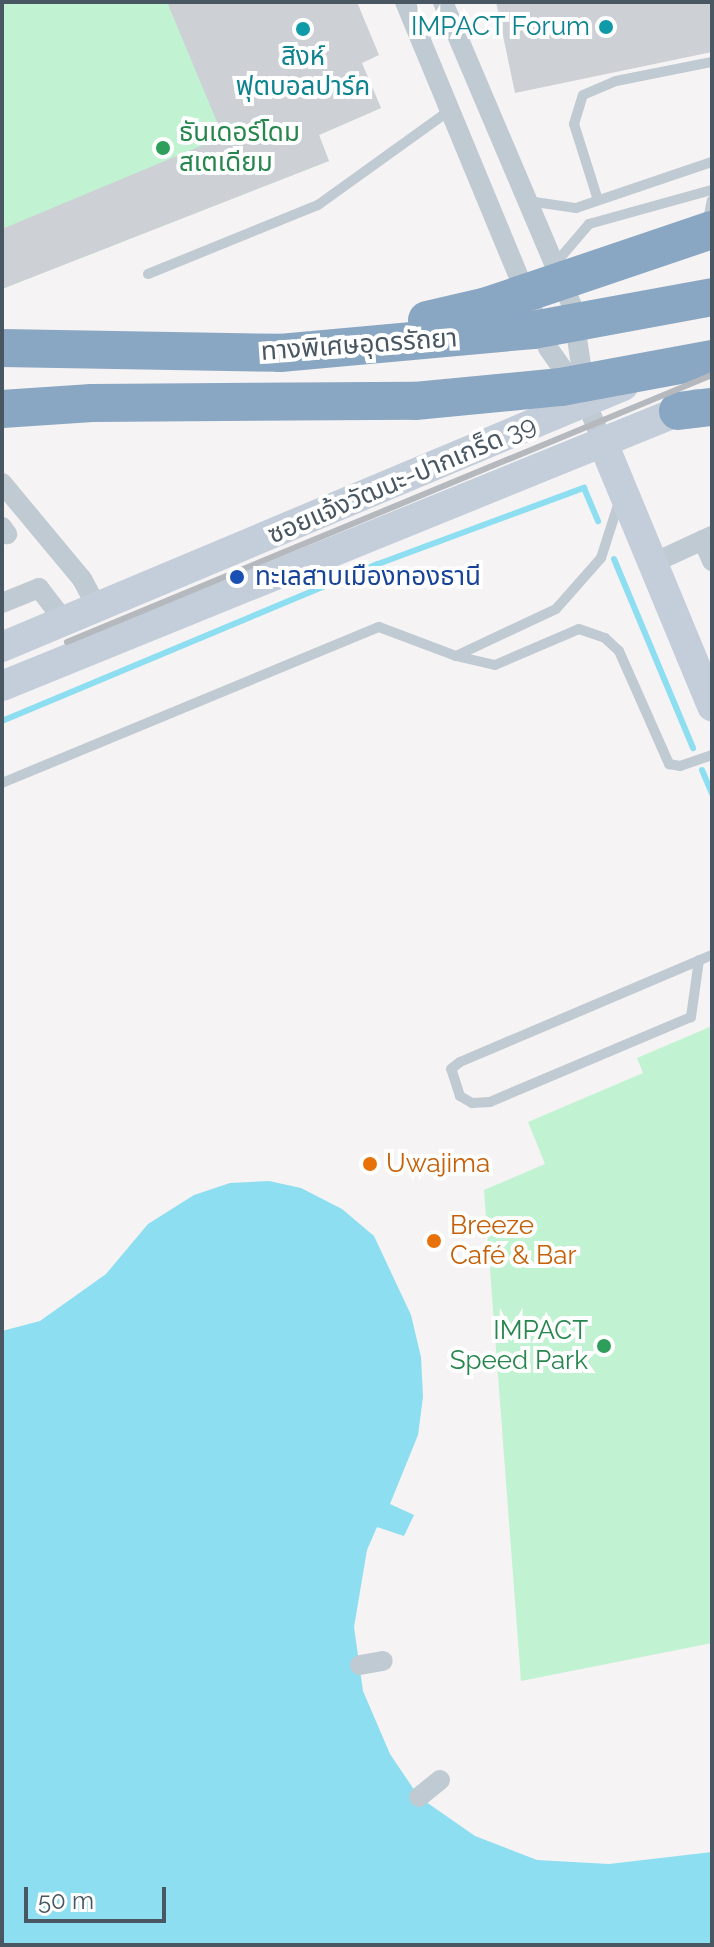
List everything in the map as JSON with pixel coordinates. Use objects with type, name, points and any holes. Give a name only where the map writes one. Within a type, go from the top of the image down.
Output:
[{"type":"highway","points":[[280,353],[487,306],[712,230]]},
{"type":"highway","points":[[572,306],[663,295],[712,281]]},
{"type":"highway","name":"ทางพิเศษอุดรรัถยา","points":[[2,348],[280,353],[533,330],[712,297]]},
{"type":"highway","name":"ทางพิเศษอุดรรัถยา","points":[[2,409],[92,403],[415,401],[561,387],[712,359]]},
{"type":"main road","name":"ซอยแจ้งวัฒนะ-ปากเกร็ด 39","points":[[2,647],[712,347]]},
{"type":"main road","name":"ซอยแจ้งวัฒนะ-ปากเกร็ด 39","points":[[2,686],[701,405]]},
{"type":"main road","points":[[603,443],[712,706]]},
{"type":"street","points":[[405,2],[548,348],[586,402],[603,443]]},
{"type":"street","points":[[443,2],[572,306],[586,402]]},
{"type":"street","points":[[2,483],[82,579],[98,609]]},
{"type":"street","points":[[653,563],[708,538],[712,561]]},
{"type":"street","points":[[2,603],[39,588],[65,622]]},
{"type":"street","points":[[360,1665],[383,1661]]},
{"type":"street","points":[[419,1797],[440,1780]]},
{"type":"lane","points":[[598,200],[574,124],[583,95],[616,81],[712,62]]},
{"type":"lane","points":[[148,274],[318,205],[450,110]]},
{"type":"lane","points":[[526,201],[566,208],[712,162]]},
{"type":"lane","points":[[554,265],[589,224],[712,190]]},
{"type":"lane","points":[[712,200],[707,215],[712,240]]},
{"type":"lane","points":[[456,656],[556,609],[601,558],[623,489]]},
{"type":"lane","points":[[2,783],[379,627],[456,656],[495,665],[579,629],[605,638],[619,651],[669,764],[680,766],[712,755]]},
{"type":"lane","points":[[699,960],[691,1017],[490,1102],[472,1103],[460,1096],[451,1069],[460,1062],[699,960],[712,955]]},
{"type":"green space","name":"ธันเดอร์โดม สเตเดียม","points":[[2,2],[221,2],[367,76],[381,108],[319,135],[329,161],[2,289]]},
{"type":"green space","name":"IMPACT Speed Park","points":[[712,1026],[712,1643],[521,1681],[484,1190],[545,1164],[528,1122],[643,1073],[637,1058]]},
{"type":"water","points":[[269,1181],[301,1188],[342,1209],[374,1236],[411,1315],[421,1357],[423,1397],[418,1435],[390,1504],[414,1515],[404,1536],[377,1527],[367,1550],[354,1627],[363,1691],[390,1754],[419,1797],[475,1836],[537,1860],[609,1864],[712,1852],[712,1945],[2,1945],[2,1331],[40,1321],[106,1274],[148,1224],[194,1195],[230,1183]]},
{"type":"building","points":[[167,2],[357,2],[379,55],[362,63],[381,108],[319,135],[329,161],[2,289],[2,229],[203,145],[217,122]]},
{"type":"building","name":"IMPACT Forum","points":[[496,2],[712,2],[712,52],[515,93]]},
{"type":"waterway","points":[[2,721],[378,564],[584,488],[598,521]]},
{"type":"waterway","points":[[614,559],[693,748]]},
{"type":"waterway","points":[[702,770],[712,794]]},
{"type":"railway","points":[[67,642],[712,375]]},
{"type":"place","name":"IMPACT Forum","points":[[606,27]]},
{"type":"place","name":"สิงห์ ฟุตบอลปาร์ค","points":[[303,29]]},
{"type":"place","name":"ธันเดอร์โดม สเตเดียม","points":[[163,148]]},
{"type":"place","name":"ทะเลสาบเมืองทองธานี","points":[[237,577]]},
{"type":"place","name":"Uwajima","points":[[370,1164]]},
{"type":"place","name":"Breeze Café & Bar","points":[[434,1241]]},
{"type":"place","name":"IMPACT Speed Park","points":[[604,1346]]}]
